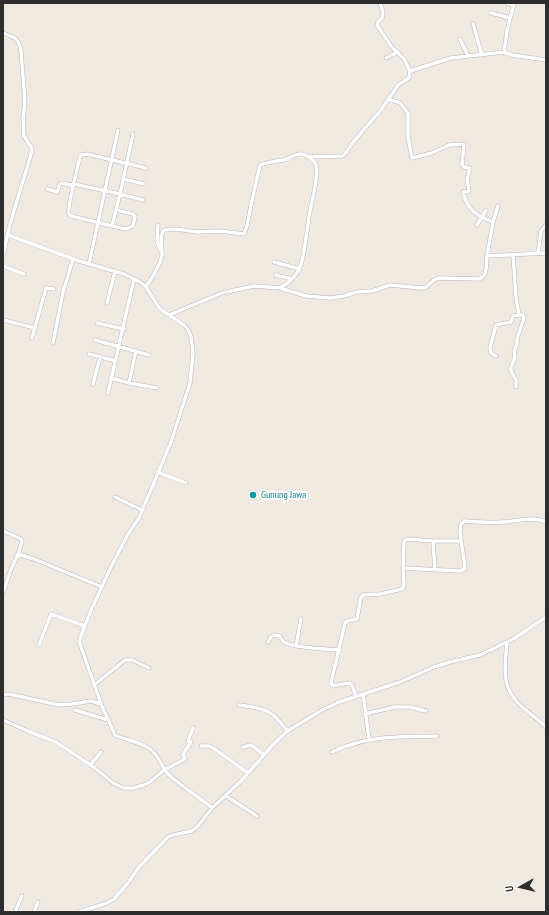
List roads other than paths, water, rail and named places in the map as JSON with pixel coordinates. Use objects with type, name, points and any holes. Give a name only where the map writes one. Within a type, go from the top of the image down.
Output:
[{"type":"street","points":[[308,157],[344,155],[398,85],[409,78],[410,71],[404,59],[391,46],[377,25],[382,18],[383,12],[380,3]]},
{"type":"street","points":[[504,52],[513,4],[507,3]]},
{"type":"street","points":[[491,13],[510,18]]},
{"type":"street","points":[[473,24],[482,55]]},
{"type":"street","points":[[3,32],[15,38],[19,43],[21,51],[25,102],[23,118],[24,136],[31,147],[32,152],[10,224],[3,255]]},
{"type":"street","points":[[460,39],[468,56]]},
{"type":"street","points":[[386,58],[398,52]]},
{"type":"street","points":[[410,71],[451,58],[504,52],[512,55],[546,60]]},
{"type":"street","points":[[388,99],[400,103],[408,113],[408,137],[412,158],[449,145],[464,144],[462,166],[464,168],[470,168],[467,179],[469,191],[463,192],[465,204],[481,217],[493,222]]},
{"type":"street","points":[[89,264],[118,130]]},
{"type":"street","points":[[112,226],[133,134]]},
{"type":"street","points":[[116,210],[133,214],[135,221],[133,226],[126,229],[70,214],[69,208],[81,154],[88,154],[146,168]]},
{"type":"street","points":[[146,287],[160,265],[162,254],[161,234],[164,230],[175,229],[198,232],[220,231],[244,234],[260,165],[267,162],[289,158],[298,154],[303,154],[316,164],[316,177],[304,251],[300,269],[292,279],[280,288]]},
{"type":"street","points":[[123,179],[144,184]]},
{"type":"street","points":[[47,190],[57,192],[60,183],[70,186],[74,184],[143,200]]},
{"type":"street","points":[[168,315],[222,293],[254,286],[280,288],[306,296],[330,298],[357,292],[372,291],[390,286],[421,288],[426,287],[438,278],[480,279],[486,273],[487,256],[493,222],[498,206]]},
{"type":"street","points":[[477,226],[486,210]]},
{"type":"street","points":[[158,225],[157,241],[162,254]]},
{"type":"street","points":[[538,253],[541,231],[546,226]]},
{"type":"street","points":[[8,235],[73,259],[124,274],[140,282],[146,287],[160,309],[184,325],[189,331],[193,353],[190,383],[171,442],[134,527],[128,534],[102,587],[80,637],[80,645],[101,704],[116,735],[153,751],[157,755],[164,770],[189,792],[212,808]]},
{"type":"street","points":[[487,256],[546,253]]},
{"type":"street","points":[[513,255],[516,298],[519,315]]},
{"type":"street","points":[[53,343],[63,292],[73,259]]},
{"type":"street","points":[[274,262],[300,269]]},
{"type":"street","points":[[3,266],[24,274]]},
{"type":"street","points":[[107,303],[115,271]]},
{"type":"street","points":[[276,275],[292,279]]},
{"type":"street","points":[[108,393],[124,329],[134,279]]},
{"type":"street","points":[[32,338],[46,288],[54,289]]},
{"type":"street","points":[[496,356],[491,353],[490,348],[496,325],[511,322],[514,316],[523,315],[524,318],[514,351],[516,357],[511,372],[516,380],[516,387]]},
{"type":"street","points":[[3,320],[34,328]]},
{"type":"street","points":[[97,323],[124,329]]},
{"type":"street","points":[[95,340],[149,355]]},
{"type":"street","points":[[129,383],[136,351]]},
{"type":"street","points":[[89,354],[116,361]]},
{"type":"street","points":[[93,384],[100,357]]},
{"type":"street","points":[[111,378],[158,388]]},
{"type":"street","points":[[157,472],[186,483]]},
{"type":"street","points":[[115,497],[142,510]]},
{"type":"street","points":[[403,568],[463,570],[465,568],[460,532],[461,524],[465,522],[503,522],[525,519],[542,520],[546,522]]},
{"type":"street","points":[[3,531],[21,539],[22,542],[3,593]]},
{"type":"street","points":[[356,696],[352,684],[348,683],[333,686],[331,683],[347,620],[357,619],[361,597],[363,595],[380,594],[402,588],[404,586],[404,540],[461,541]]},
{"type":"street","points":[[433,541],[435,570]]},
{"type":"street","points":[[18,554],[102,587]]},
{"type":"street","points":[[39,645],[51,614],[85,626]]},
{"type":"street","points":[[79,912],[107,903],[114,898],[128,883],[139,867],[168,838],[173,835],[192,830],[205,819],[212,808],[226,796],[288,731],[322,710],[356,696],[400,682],[450,662],[480,655],[507,642],[546,617]]},
{"type":"street","points":[[296,646],[301,620]]},
{"type":"street","points":[[268,642],[275,634],[280,636],[286,644],[340,650]]},
{"type":"street","points":[[507,642],[505,669],[506,682],[510,692],[546,726]]},
{"type":"street","points":[[94,685],[125,660],[132,660],[149,668]]},
{"type":"street","points":[[3,695],[9,694],[59,705],[91,701],[101,704]]},
{"type":"street","points":[[362,694],[369,739]]},
{"type":"street","points":[[239,705],[270,712],[288,731]]},
{"type":"street","points":[[365,714],[394,707],[409,707],[426,711]]},
{"type":"street","points":[[75,710],[108,720]]},
{"type":"street","points":[[3,720],[56,742],[113,783],[124,788],[133,788],[144,785],[164,770],[185,759],[183,754],[191,742],[188,741],[193,728]]},
{"type":"street","points":[[332,752],[345,746],[369,739],[437,736]]},
{"type":"street","points":[[243,747],[250,745],[264,755]]},
{"type":"street","points":[[201,746],[213,748],[248,773]]},
{"type":"street","points":[[90,765],[101,752]]},
{"type":"street","points":[[226,796],[257,816]]},
{"type":"street","points":[[16,912],[22,896]]},
{"type":"street","points":[[34,912],[38,902]]},
{"type":"place","name":"Gunung Jawa","points":[[253,495]]}]
